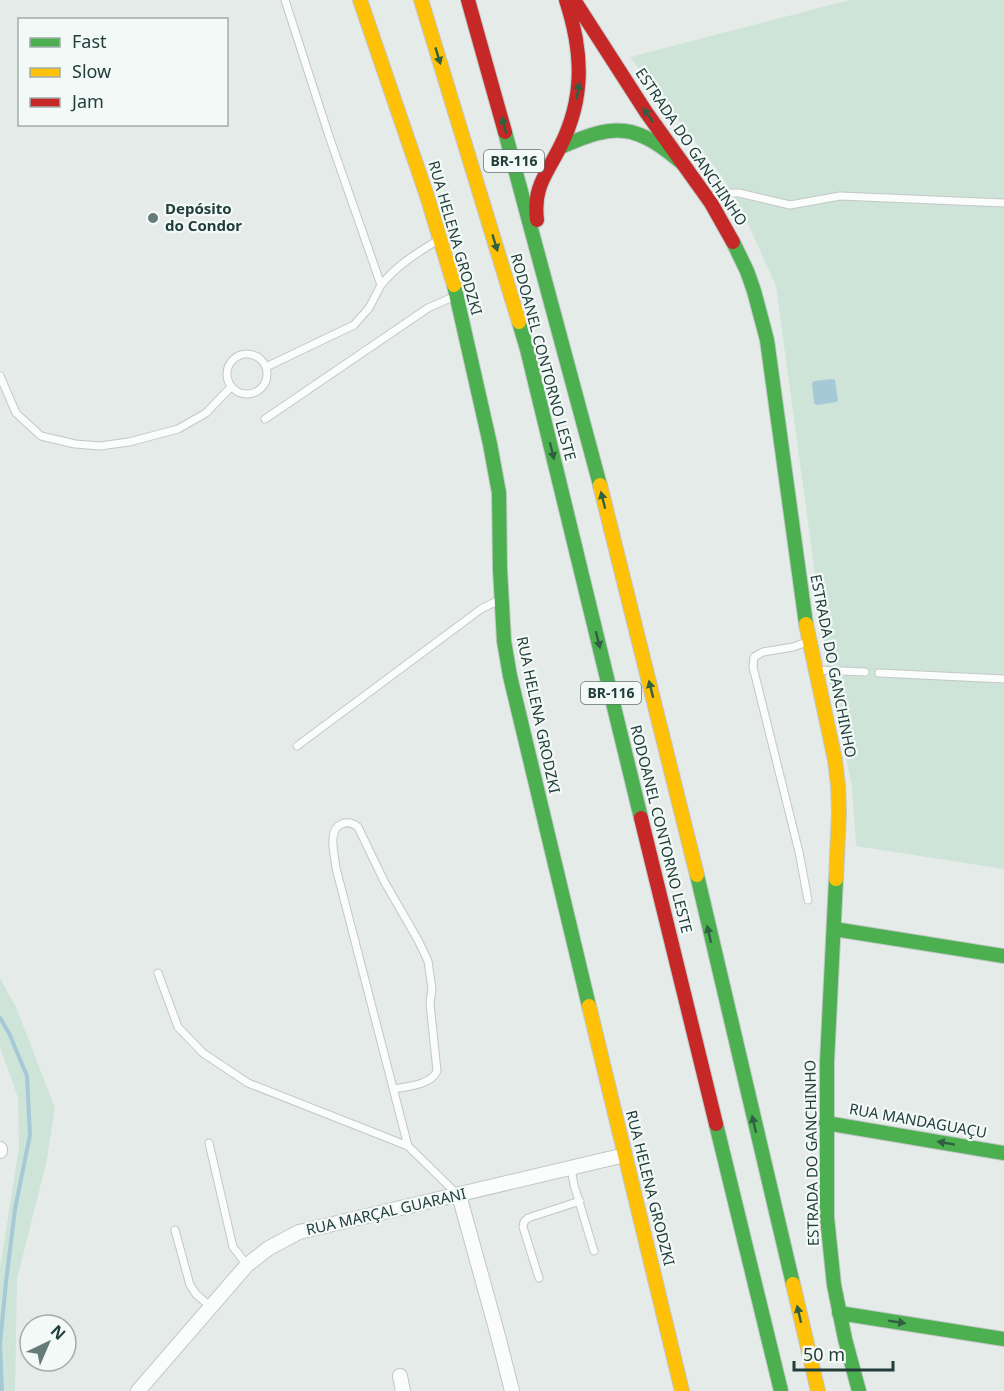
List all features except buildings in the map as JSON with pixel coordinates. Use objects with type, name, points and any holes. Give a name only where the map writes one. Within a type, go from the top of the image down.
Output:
[{"type":"main road","name":"RUA HELENA GRODZKI","points":[[360,0],[424,185],[457,294],[500,493],[500,569],[504,641],[510,676],[677,1370],[684,1391]]},
{"type":"main road","name":"RODOANEL CONTORNO LESTE","points":[[421,0],[527,349],[781,1391]]},
{"type":"main road","name":"RODOANEL CONTORNO LESTE","points":[[468,0],[558,323],[665,746],[818,1391]]},
{"type":"main road","points":[[558,323],[537,215],[537,199],[546,171],[561,147],[579,90],[577,31],[566,0]]},
{"type":"main road","name":"ESTRADA DO GANCHINHO","points":[[574,0],[637,98],[707,197],[744,262],[761,311],[772,369],[809,641],[835,760],[838,785],[838,843],[827,1051],[826,1172],[829,1251],[839,1313],[859,1391]]},
{"type":"main road","points":[[561,147],[580,137],[597,132],[629,130],[656,141],[682,163]]},
{"type":"main road","points":[[834,929],[1004,956]]},
{"type":"main road","name":"RUA MANDAGUAÇU","points":[[826,1123],[1004,1153]]},
{"type":"main road","points":[[839,1313],[1004,1339]]},
{"type":"street","name":"RUA MARÇAL GUARANI","points":[[138,1391],[248,1265],[269,1248],[299,1232],[625,1155]]},
{"type":"street","points":[[459,1195],[512,1391]]},
{"type":"street","points":[[400,1376],[403,1391]]},
{"type":"lane","points":[[285,0],[381,285]]},
{"type":"lane","points":[[707,197],[739,193],[790,205],[840,196],[1004,203]]},
{"type":"lane","points":[[266,367],[354,325],[369,308],[381,285],[399,265],[440,238]]},
{"type":"lane","points":[[265,419],[428,308],[457,294]]},
{"type":"lane","points":[[252,354],[263,361],[267,379],[260,390],[249,395],[242,394],[231,387],[226,376],[234,358],[252,354]]},
{"type":"lane","points":[[0,376],[16,413],[40,436],[75,444],[100,446],[129,442],[178,429],[206,413],[231,387]]},
{"type":"lane","points":[[297,746],[481,609],[502,599]]},
{"type":"lane","points":[[808,900],[799,852],[753,667],[754,657],[762,652],[809,641]]},
{"type":"lane","points":[[815,670],[865,672]]},
{"type":"lane","points":[[879,672],[1004,679]]},
{"type":"lane","points":[[394,1089],[429,1080],[435,1076],[437,1071],[429,1003],[432,989],[428,961],[384,881],[358,827],[352,822],[343,822],[336,828],[333,837],[336,868],[408,1146]]},
{"type":"lane","points":[[158,973],[178,1027],[203,1053],[248,1083],[408,1146],[459,1195]]},
{"type":"lane","points":[[209,1143],[233,1247],[248,1265]]},
{"type":"lane","points":[[571,1168],[594,1251]]},
{"type":"lane","points":[[539,1278],[523,1227],[524,1222],[528,1218],[580,1202]]},
{"type":"lane","points":[[175,1230],[190,1285],[196,1294],[211,1307]]},
{"type":"green space","points":[[850,0],[1004,0],[1004,869],[856,846],[852,787],[830,684],[776,286],[748,224],[724,179],[630,57]]},
{"type":"green space","points":[[0,978],[16,1007],[55,1108],[46,1164],[17,1279],[15,1391],[0,1391],[0,1268],[19,1148],[18,1098],[0,1047]]},
{"type":"water","points":[[833,379],[838,401],[817,405],[814,403],[812,383]]},
{"type":"waterway","points":[[0,1018],[9,1033],[27,1076],[30,1135],[15,1209],[6,1282],[0,1344],[2,1391]]},
{"type":"traffic: fast","points":[[561,147],[597,133],[625,131],[638,134],[651,141],[682,163]]},
{"type":"traffic: fast","points":[[505,132],[600,485]]},
{"type":"traffic: fast","points":[[733,242],[754,291],[767,340],[806,624]]},
{"type":"traffic: fast","points":[[454,285],[499,493],[504,641],[510,676],[589,1006]]},
{"type":"traffic: fast","points":[[519,322],[641,818]]},
{"type":"traffic: fast","points":[[697,875],[793,1284]]},
{"type":"traffic: fast","points":[[836,879],[827,1062],[827,1217],[834,1285],[859,1391]]},
{"type":"traffic: fast","points":[[834,929],[1004,956]]},
{"type":"traffic: fast","points":[[826,1123],[1004,1153]]},
{"type":"traffic: fast","points":[[716,1124],[781,1391]]},
{"type":"traffic: fast","points":[[839,1313],[1004,1339]]},
{"type":"traffic: slow","points":[[360,0],[427,196],[454,285]]},
{"type":"traffic: slow","points":[[421,0],[519,322]]},
{"type":"traffic: slow","points":[[600,485],[697,875]]},
{"type":"traffic: slow","points":[[806,624],[835,760],[838,785],[836,879]]},
{"type":"traffic: slow","points":[[589,1006],[682,1391]]},
{"type":"traffic: slow","points":[[793,1284],[818,1391]]},
{"type":"traffic: jam","points":[[468,0],[505,132]]},
{"type":"traffic: jam","points":[[537,220],[539,190],[568,129],[577,93],[579,75],[576,38],[566,0]]},
{"type":"traffic: jam","points":[[574,0],[646,112],[711,203],[733,242]]},
{"type":"traffic: jam","points":[[641,818],[716,1124]]},
{"type":"place","name":"Depósito do Condor","points":[[153,218]]}]
